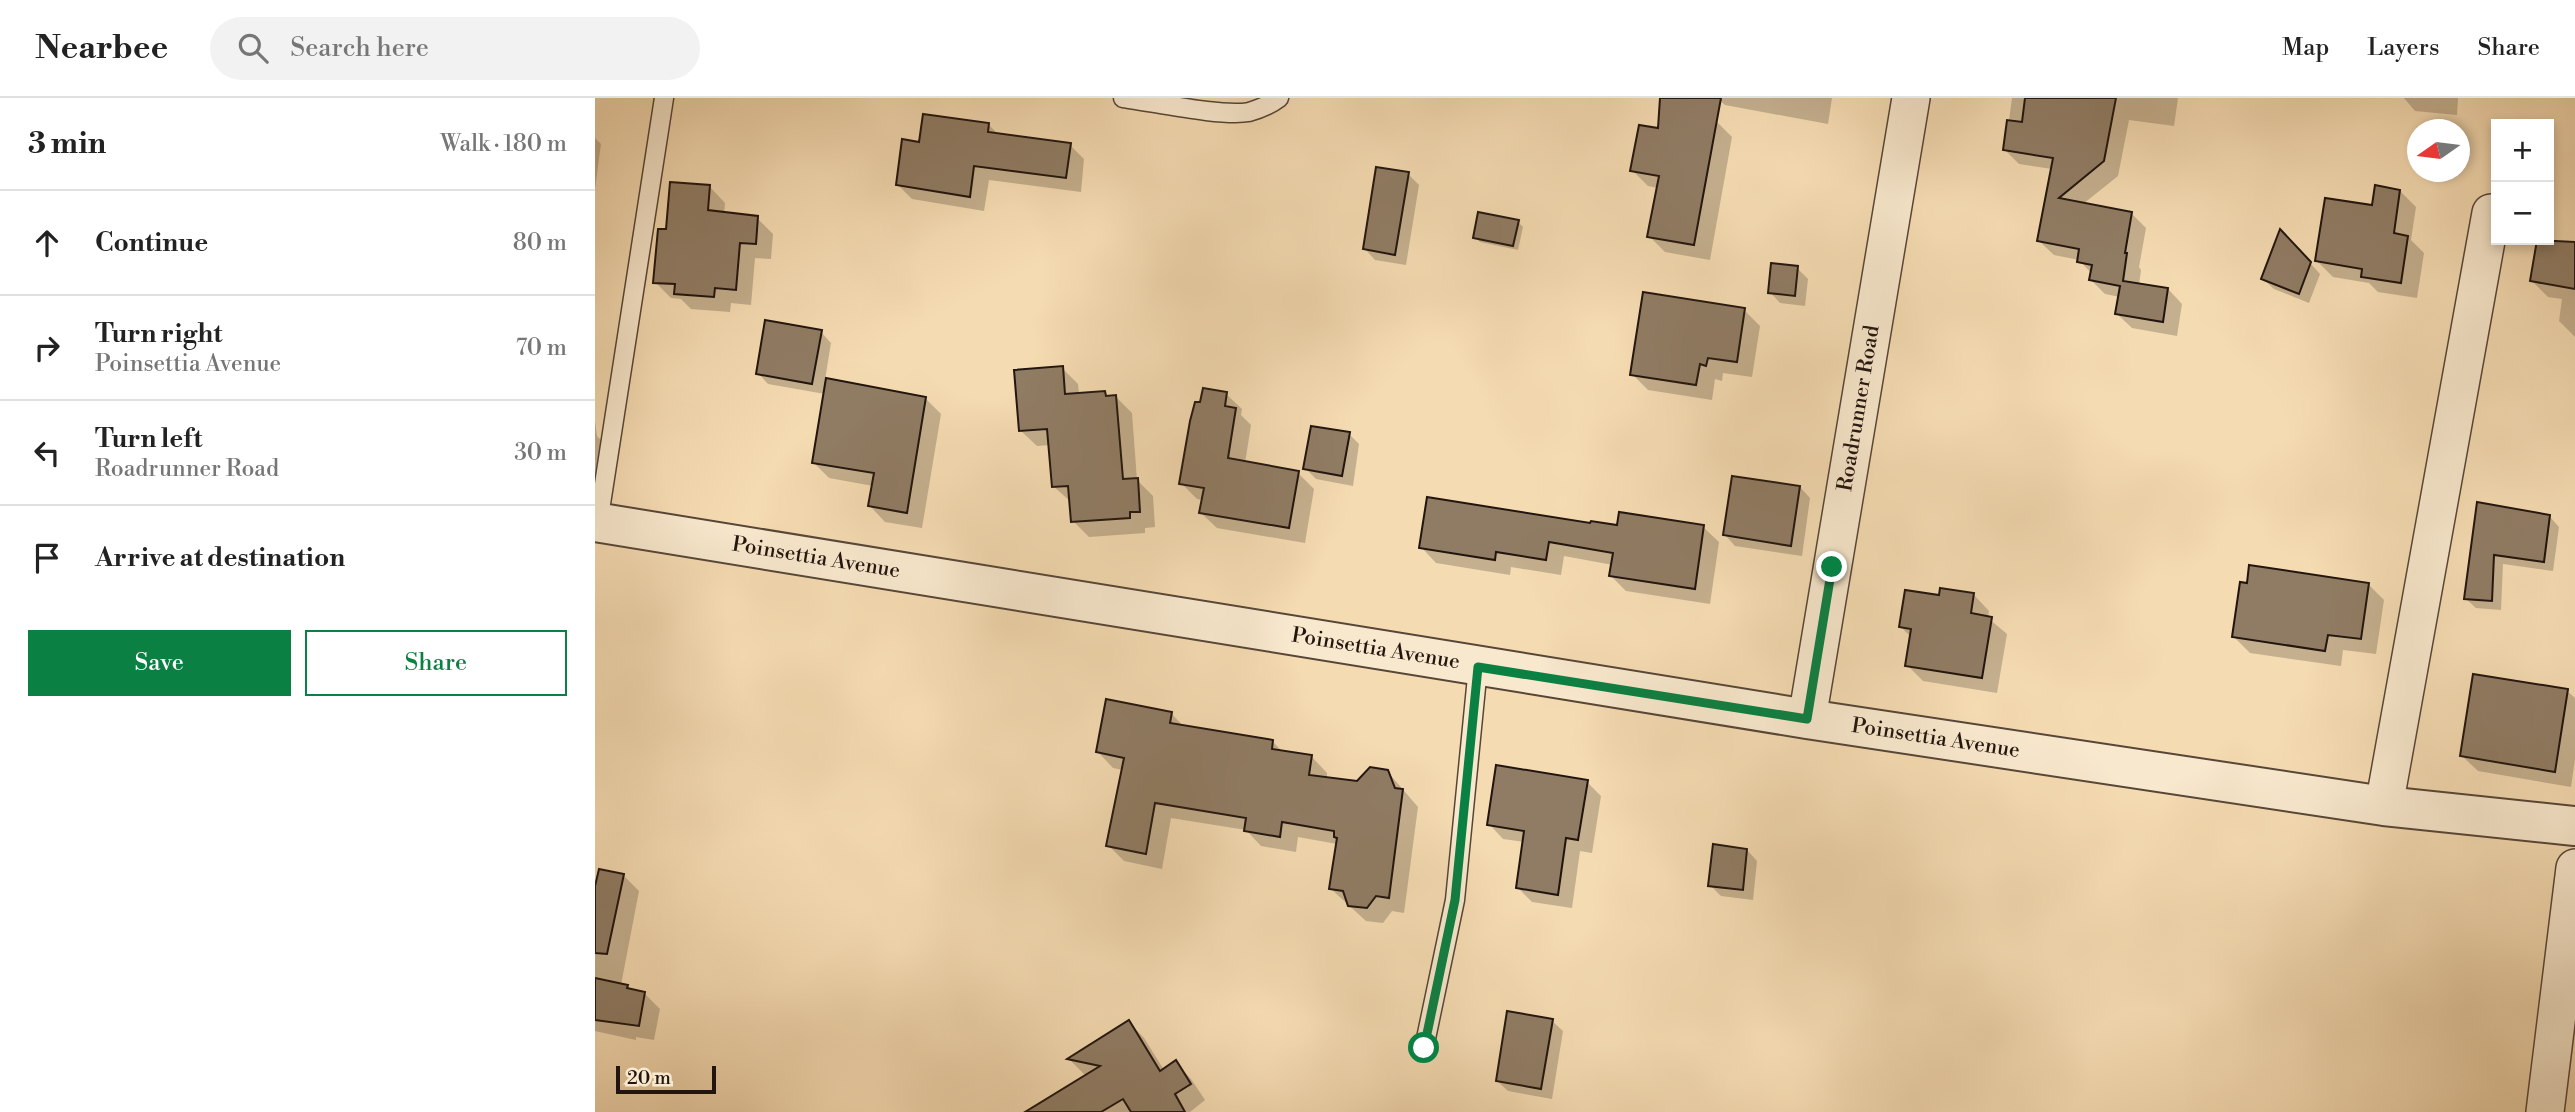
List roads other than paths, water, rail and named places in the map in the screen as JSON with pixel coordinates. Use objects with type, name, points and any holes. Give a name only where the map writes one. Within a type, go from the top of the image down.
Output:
[{"type":"street","name":"Roadrunner Road","points":[[1807,719],[1911,98]]},
{"type":"street","points":[[2384,806],[2491,213]]},
{"type":"street","name":"Poinsettia Avenue","points":[[596,522],[1807,719],[2384,806],[2575,826]]},
{"type":"street","points":[[2545,1112],[2575,868]]},
{"type":"lane","points":[[596,522],[664,98]]},
{"type":"lane","points":[[1123,98],[1224,112],[1248,112],[1271,104],[1279,98]]},
{"type":"lane","points":[[1424,1048],[1455,900],[1478,667]]}]
